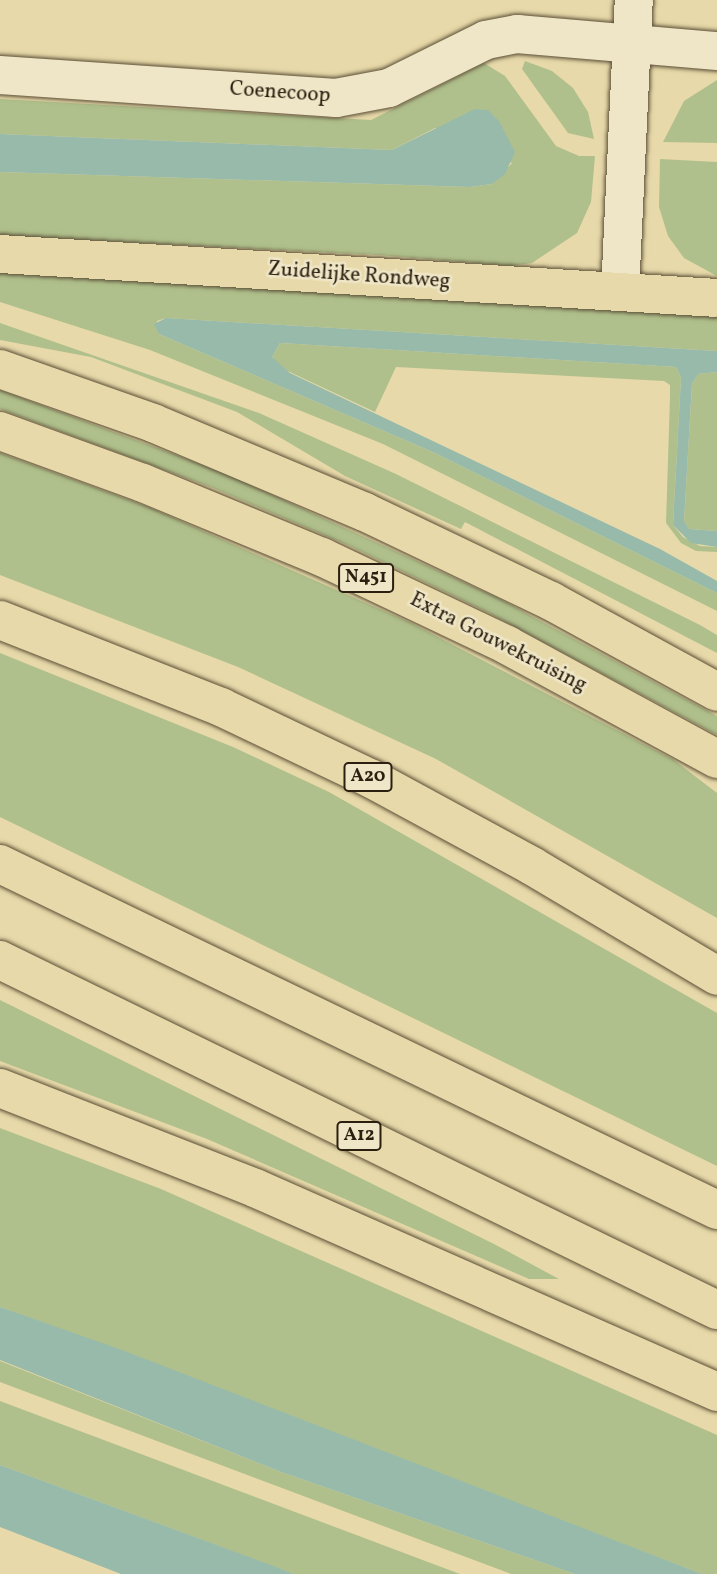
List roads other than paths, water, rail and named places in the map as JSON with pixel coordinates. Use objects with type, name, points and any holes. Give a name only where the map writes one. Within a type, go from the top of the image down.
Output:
[{"type":"main road","name":"Zuidelijke Rondweg","points":[[0,254],[717,298]]},
{"type":"main road","points":[[0,369],[153,423],[365,512],[539,595],[717,692]]},
{"type":"main road","name":"Extra Gouwekruising","points":[[0,431],[155,487],[322,557],[507,645],[717,759]]},
{"type":"main road","name":"A20","points":[[0,620],[221,707],[372,779],[485,839],[717,976]]},
{"type":"main road","points":[[0,864],[717,1210]]},
{"type":"main road","name":"A12","points":[[0,960],[717,1310]]},
{"type":"main road","points":[[0,1088],[255,1188],[717,1392]]},
{"type":"street","points":[[620,292],[634,0]]},
{"type":"street","name":"Coenecoop","points":[[0,75],[337,99],[390,88],[486,40],[517,34],[631,41],[717,51]]}]
